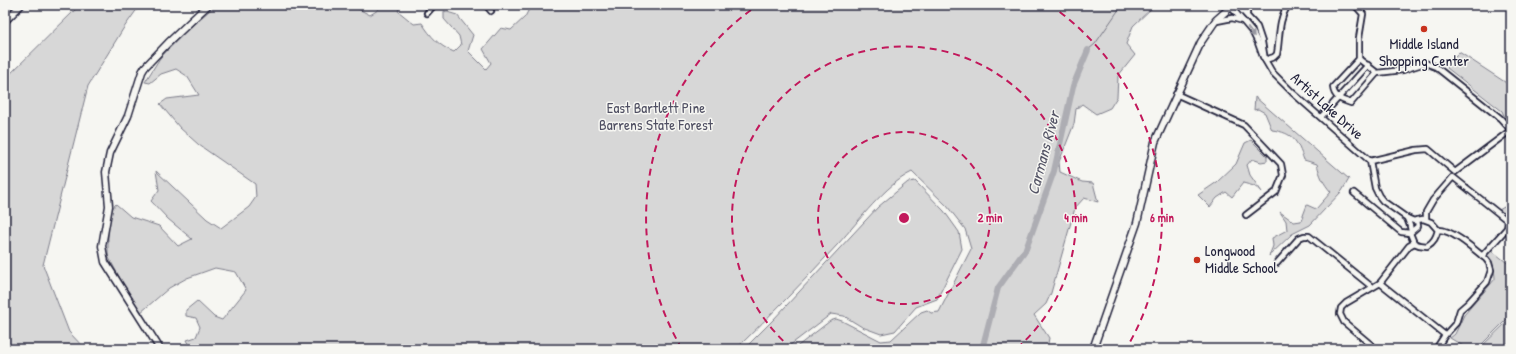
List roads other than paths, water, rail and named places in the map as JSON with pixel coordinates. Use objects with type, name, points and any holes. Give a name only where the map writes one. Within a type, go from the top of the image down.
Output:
[{"type":"street","points":[[5,21],[21,5]]},
{"type":"street","points":[[160,349],[105,262],[102,246],[109,206],[106,172],[110,153],[128,116],[142,72],[168,43],[208,5]]},
{"type":"street","points":[[427,13],[434,5]]},
{"type":"street","points":[[486,5],[492,11]]},
{"type":"street","name":"Artist Lake Drive","points":[[1237,5],[1257,28],[1261,36],[1265,60],[1272,72],[1370,162]]},
{"type":"street","points":[[1247,5],[1247,16]]},
{"type":"street","points":[[1093,349],[1137,223],[1154,142],[1201,42],[1215,22],[1232,6],[1242,21],[1253,33],[1265,60],[1277,54],[1282,19],[1288,5]]},
{"type":"street","points":[[1355,5],[1363,14],[1359,38],[1359,59],[1333,87],[1334,93],[1339,98],[1350,103],[1377,73],[1403,70],[1428,63],[1436,67],[1500,118],[1511,130],[1455,172],[1428,149],[1416,150],[1370,162],[1375,188],[1383,201],[1406,218],[1414,221],[1426,219],[1438,230],[1445,230],[1457,236],[1489,263],[1491,270],[1489,278],[1468,304],[1460,310],[1456,323],[1445,335],[1436,349]]},
{"type":"street","points":[[1215,22],[1232,18],[1242,21]]},
{"type":"street","points":[[1359,59],[1377,73]]},
{"type":"street","points":[[1321,117],[1368,66]]},
{"type":"street","points":[[1176,94],[1244,125],[1281,164],[1283,175],[1276,192],[1246,215]]},
{"type":"street","points":[[1426,219],[1426,212],[1433,200],[1453,177],[1508,220],[1507,228],[1482,256]]},
{"type":"street","points":[[1354,193],[1402,232],[1410,232],[1417,228],[1417,220]]},
{"type":"street","points":[[1406,218],[1410,226],[1410,232],[1414,243]]},
{"type":"street","points":[[1376,349],[1344,322],[1340,314],[1341,308],[1346,303],[1380,283],[1409,246],[1414,243],[1428,246],[1432,243],[1438,230]]},
{"type":"street","points":[[1277,263],[1299,238],[1309,236],[1372,287]]},
{"type":"street","points":[[1380,283],[1445,335]]},
{"type":"waterway","points":[[1088,50],[1095,44],[1122,5]]},
{"type":"waterway","name":"Carmans River","points":[[982,349],[998,288],[1026,249],[1054,171],[1073,86],[1088,50]]},
{"type":"place","name":"Middle Island Shopping Center","points":[[1424,29]]},
{"type":"place","name":"Longwood Middle School","points":[[1197,260]]},
{"type":"park label","name":"East Bartlett Pine Barrens State Forest","points":[[656,116]]}]
